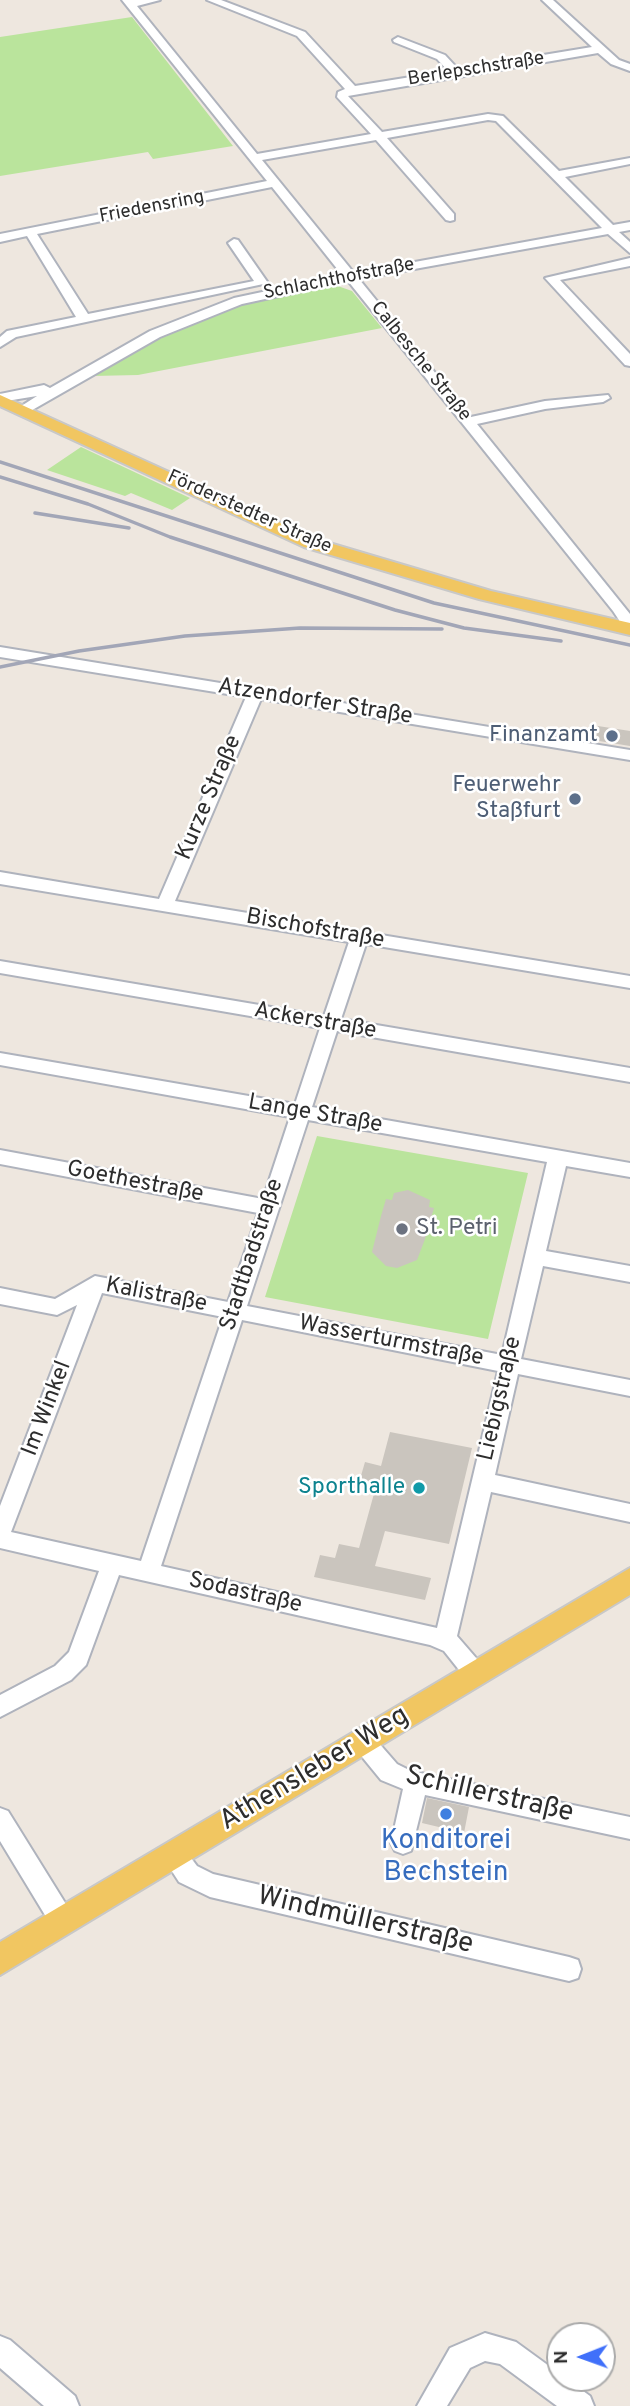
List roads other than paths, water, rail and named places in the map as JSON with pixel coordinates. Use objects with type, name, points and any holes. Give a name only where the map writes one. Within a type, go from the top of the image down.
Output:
[{"type":"main road","name":"Förderstedter Straße","points":[[0,399],[310,543],[446,584],[628,629]]},
{"type":"main road","name":"Athensleber Weg","points":[[0,1960],[630,1580]]},
{"type":"street","points":[[129,2],[155,0]]},
{"type":"street","points":[[212,0],[301,34],[352,90],[342,94],[343,97],[450,217]]},
{"type":"street","points":[[547,0],[601,49],[630,68]]},
{"type":"street","name":"Calbesche Straße","points":[[129,2],[618,608],[628,629]]},
{"type":"street","points":[[398,40],[441,57],[456,73]]},
{"type":"street","name":"Berlepschstraße","points":[[352,90],[601,49]]},
{"type":"street","points":[[253,158],[495,117],[558,175],[630,249]]},
{"type":"street","points":[[558,175],[630,162]]},
{"type":"street","name":"Friedensring","points":[[0,238],[274,183]]},
{"type":"street","name":"Schlachthofstraße","points":[[22,410],[131,346],[194,317],[272,292],[630,226]]},
{"type":"street","points":[[30,232],[84,319]]},
{"type":"street","points":[[2,338],[262,283],[234,243]]},
{"type":"street","points":[[630,262],[551,278],[630,362]]},
{"type":"street","name":"Schlachthofstraße","points":[[0,399],[27,396],[54,385],[65,384]]},
{"type":"street","points":[[469,422],[545,405],[603,398]]},
{"type":"street","name":"Atzendorfer Straße","points":[[0,652],[630,755]]},
{"type":"street","name":"Kurze Straße","points":[[165,904],[256,693]]},
{"type":"street","name":"Bischofstraße","points":[[0,878],[630,982]]},
{"type":"street","name":"Stadtbadstraße","points":[[148,1573],[359,938]]},
{"type":"street","name":"Ackerstraße","points":[[0,967],[630,1075]]},
{"type":"street","name":"Lange Straße","points":[[0,1059],[630,1170]]},
{"type":"street","name":"Goethestraße","points":[[0,1157],[269,1208]]},
{"type":"street","name":"Liebigstraße","points":[[444,1641],[558,1158]]},
{"type":"street","points":[[535,1257],[630,1274]]},
{"type":"street","name":"Kalistraße","points":[[0,1296],[57,1307],[95,1284],[235,1311]]},
{"type":"street","name":"Im Winkel","points":[[0,1534],[95,1284]]},
{"type":"street","name":"Wasserturmstraße","points":[[235,1311],[630,1388]]},
{"type":"street","points":[[482,1481],[630,1513]]},
{"type":"street","name":"Sodastraße","points":[[0,1539],[444,1641]]},
{"type":"street","points":[[0,1707],[63,1673],[78,1658],[112,1565]]},
{"type":"street","points":[[444,1641],[459,1651],[475,1673]]},
{"type":"street","name":"Schillerstraße","points":[[362,1740],[389,1772],[416,1783],[630,1828]]},
{"type":"street","points":[[402,1843],[416,1783]]},
{"type":"street","points":[[0,1819],[63,1922]]},
{"type":"street","name":"Windmüllerstraße","points":[[174,1854],[188,1874],[210,1885],[569,1969]]},
{"type":"street","points":[[431,2406],[460,2358],[485,2347],[506,2352],[580,2406]]},
{"type":"street","points":[[0,2350],[65,2406]]},
{"type":"railway","points":[[0,462],[434,603],[630,645]]},
{"type":"railway","points":[[0,477],[88,504],[170,537],[395,610],[464,628],[561,641]]},
{"type":"railway","points":[[35,513],[129,528]]},
{"type":"railway","points":[[0,667],[79,651],[185,636],[300,628],[442,629]]},
{"type":"place","name":"Finanzamt","points":[[612,736]]},
{"type":"place","name":"Feuerwehr Staßfurt","points":[[575,799]]},
{"type":"place","name":"St. Petri","points":[[402,1229]]},
{"type":"place","name":"Sporthalle","points":[[419,1488]]},
{"type":"place","name":"Konditorei Bechstein","points":[[446,1814]]}]
